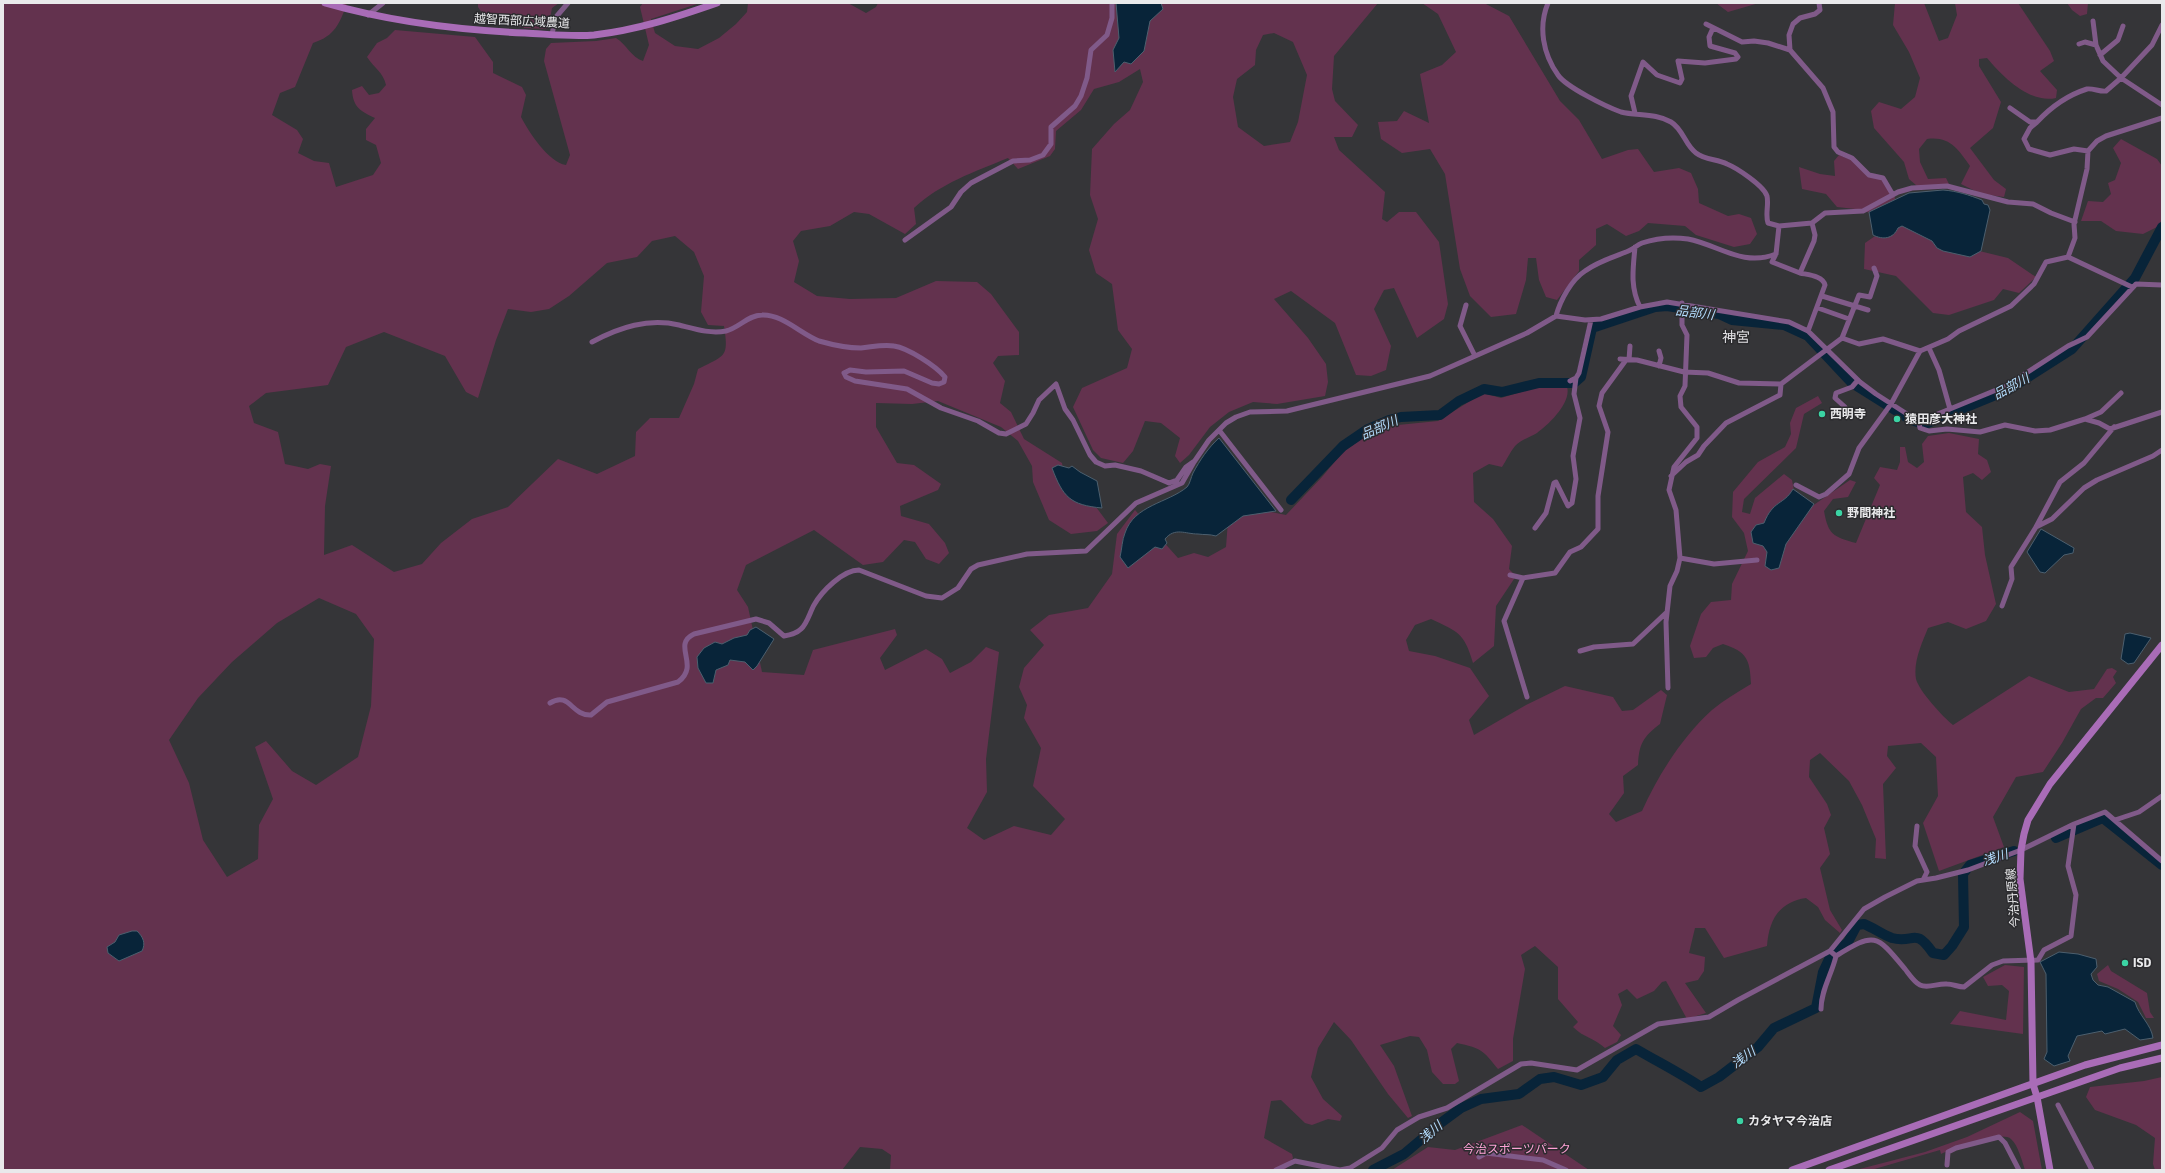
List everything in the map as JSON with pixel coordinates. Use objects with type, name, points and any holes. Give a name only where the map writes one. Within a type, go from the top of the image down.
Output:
[{"type":"street","name":"越智西部広域農道","points":[[325,3],[368,15],[414,24],[456,29],[594,35],[661,23],[717,3]]},
{"type":"street","points":[[368,15],[383,3]]},
{"type":"street","points":[[552,34],[556,17],[568,3]]},
{"type":"street","points":[[905,240],[951,207],[961,192],[971,183],[1012,161],[1030,160],[1043,155],[1051,144],[1049,136],[1051,127],[1064,114],[1076,106],[1081,96],[1087,78],[1091,50],[1106,35],[1112,18],[1112,3]]},
{"type":"street","points":[[1548,3],[1543,20],[1544,42],[1559,76],[1567,84],[1604,105],[1622,112],[1662,118],[1672,123],[1695,153],[1704,158],[1726,163],[1736,168],[1756,183],[1767,196],[1766,218],[1768,223],[1779,226],[1812,223],[1825,213],[1863,211],[1892,195],[1912,188],[1947,186],[2008,202],[2032,204],[2075,222]]},
{"type":"street","points":[[1790,50],[1789,35],[1792,24],[1800,18],[1815,14],[1820,10],[1819,3]]},
{"type":"street","points":[[2093,21],[2096,45],[2103,61],[2121,78],[2162,105]]},
{"type":"street","points":[[1706,24],[1742,42],[1754,41],[1768,43],[1790,50],[1823,88],[1833,112],[1834,147],[1838,152],[1852,158],[1869,175],[1883,178],[1892,195]]},
{"type":"street","points":[[2088,151],[2074,148],[2050,156],[2030,149],[2024,138],[2030,128],[2050,108],[2089,89],[2106,91],[2152,46],[2162,25]]},
{"type":"street","points":[[2100,55],[2118,40],[2124,26]]},
{"type":"street","points":[[1636,113],[1631,96],[1643,62],[1657,75],[1680,83],[1682,79],[1678,61],[1705,63],[1736,59],[1738,57],[1735,53],[1710,46],[1709,37],[1713,28]]},
{"type":"street","points":[[2079,44],[2085,42],[2096,45]]},
{"type":"street","points":[[2010,108],[2030,122],[2037,122]]},
{"type":"street","points":[[2068,258],[2074,238],[2075,222],[2087,169],[2088,151],[2097,141],[2106,136],[2162,118]]},
{"type":"street","points":[[1800,272],[1814,241],[1815,235],[1812,223]]},
{"type":"street","points":[[1779,226],[1776,254],[1772,262],[1822,279],[1825,285],[1818,308],[1808,331]]},
{"type":"street","points":[[1556,316],[1559,306],[1573,283],[1584,271],[1641,243],[1670,238],[1688,240],[1731,255],[1753,258],[1768,257],[1776,254]]},
{"type":"street","points":[[1635,247],[1632,281],[1634,294],[1640,307]]},
{"type":"street","points":[[1842,338],[1858,344],[1883,339],[1920,351],[1929,348],[1948,340],[1959,331],[2012,306],[2034,284],[2046,262],[2068,258],[2132,287]]},
{"type":"street","points":[[1625,360],[1637,360],[1684,372],[1708,373],[1739,383],[1781,384],[1828,351],[1842,338],[1849,319],[1856,306],[1859,295],[1870,297],[1877,276],[1874,268]]},
{"type":"street","points":[[550,703],[557,698],[564,699],[579,712],[591,714],[607,702],[678,682],[685,677],[688,671],[689,662],[684,644],[687,637],[694,634],[756,619],[769,623],[784,636],[795,633],[802,629],[815,603],[823,593],[847,572],[853,570],[859,570],[926,596],[942,598],[958,588],[971,569],[978,565],[1027,554],[1086,551],[1136,502],[1182,483],[1209,440],[1236,417],[1250,412],[1280,413],[1430,376],[1527,332],[1556,316],[1591,320],[1601,319],[1640,307],[1667,302],[1682,303],[1789,322],[1808,331],[1858,380],[1891,404],[1918,418],[1928,418],[2006,386],[2068,346],[2086,337],[2136,284],[2162,285]]},
{"type":"street","points":[[1822,296],[1868,310]]},
{"type":"street","points":[[1668,688],[1666,622],[1670,586],[1677,571],[1680,558],[1676,510],[1669,490],[1674,468],[1697,438],[1697,427],[1681,407],[1680,396],[1685,386],[1684,372],[1687,335],[1682,325],[1682,303]]},
{"type":"street","points":[[1466,305],[1460,326],[1475,356]]},
{"type":"street","points":[[1818,308],[1849,319]]},
{"type":"street","points":[[592,342],[619,329],[645,323],[660,322],[703,331],[726,331],[735,328],[754,317],[761,315],[772,316],[817,340],[834,345],[860,348],[895,346],[909,352],[940,370],[945,377],[944,382],[939,384],[932,383],[904,371],[866,372],[850,370],[844,373],[846,376],[856,381],[907,389],[941,408],[978,421],[999,433],[1010,432],[1026,424],[1039,400],[1056,384],[1065,409],[1073,420],[1090,455],[1096,462],[1104,466],[1115,465],[1141,471],[1169,482],[1177,480],[1186,467],[1194,462]]},
{"type":"street","points":[[1535,528],[1546,512],[1554,483],[1556,482],[1568,506],[1572,502],[1576,479],[1573,456],[1580,418],[1574,394],[1576,378],[1591,320]]},
{"type":"street","points":[[1510,575],[1523,578],[1555,573],[1570,552],[1581,547],[1598,529],[1598,496],[1608,432],[1599,406],[1602,393],[1625,360],[1630,346]]},
{"type":"street","points":[[1929,348],[1939,370],[1950,409]]},
{"type":"street","points":[[1659,351],[1661,355],[1659,366]]},
{"type":"street","points":[[1796,485],[1819,497],[1826,494],[1849,474],[1867,435],[1891,404],[1920,351]]},
{"type":"street","points":[[1570,381],[1576,378]]},
{"type":"street","points":[[1845,407],[1835,398],[1836,393],[1852,387],[1858,380]]},
{"type":"street","points":[[1671,476],[1686,462],[1698,455],[1704,446],[1726,423],[1780,395],[1781,384]]},
{"type":"street","points":[[1918,418],[1920,428],[1929,431],[1947,429],[1980,432],[2005,425],[2035,431],[2050,430],[2085,419],[2101,412],[2121,393]]},
{"type":"street","points":[[2085,419],[2110,429],[2162,412]]},
{"type":"street","points":[[2002,606],[2012,579],[2011,567],[2036,528],[2060,482],[2084,463],[2114,427]]},
{"type":"street","points":[[1220,430],[1281,510]]},
{"type":"street","points":[[2036,528],[2052,520],[2084,488],[2096,480],[2153,456],[2162,450]]},
{"type":"street","points":[[1680,558],[1714,564],[1756,560]]},
{"type":"street","points":[[1523,578],[1504,621],[1527,697]]},
{"type":"street","points":[[1580,651],[1594,647],[1633,644],[1667,612]]},
{"type":"street","name":"今治丹原線","points":[[2050,1170],[2037,1097],[2033,1084],[2031,962],[2020,879],[2021,850],[2028,820],[2050,784],[2162,645]]},
{"type":"street","points":[[2115,820],[2139,812],[2162,796]]},
{"type":"street","points":[[1276,1170],[1295,1161],[1340,1170],[1350,1168],[1382,1148],[1397,1130],[1420,1117],[1448,1108],[1520,1064],[1531,1063],[1577,1070],[1658,1024],[1709,1017],[1830,951],[1864,909],[1904,887],[1923,880],[1968,870],[2021,850],[2074,824],[2105,812],[2162,861]]},
{"type":"street","points":[[1821,1009],[1823,991],[1836,956],[1856,943],[1866,940],[1877,940],[1885,946],[1916,981],[1926,987],[1948,983],[1964,987],[1992,965],[2003,961],[2031,962],[2038,960],[2044,950],[2070,936],[2076,895],[2068,866],[2074,824]]},
{"type":"street","points":[[1917,826],[1915,846],[1927,872],[1923,880]]},
{"type":"street","points":[[1830,951],[1836,956]]},
{"type":"street","points":[[1792,1170],[2085,1065],[2162,1045]]},
{"type":"street","points":[[1829,1170],[2120,1068],[2162,1058]]},
{"type":"street","points":[[2058,1105],[2092,1170]]},
{"type":"street","points":[[1947,1164],[1948,1152],[1956,1148],[1999,1137],[2005,1143],[2019,1170]]},
{"type":"street","points":[[1479,1157],[1486,1153],[1543,1160],[1566,1170]]},
{"type":"green space","points":[[3,3],[347,3],[339,23],[332,33],[327,37],[313,43],[295,87],[280,93],[272,115],[297,130],[303,139],[298,153],[314,161],[329,163],[336,187],[373,175],[381,163],[376,145],[366,140],[366,129],[375,118],[358,108],[354,101],[352,90],[362,86],[369,95],[379,93],[386,85],[381,73],[367,57],[377,43],[387,38],[395,30],[475,37],[493,62],[493,73],[522,87],[526,95],[521,117],[534,138],[552,158],[559,163],[566,165],[570,155],[544,61],[546,49],[551,43],[596,41],[616,38],[635,57],[643,61],[649,45],[640,7],[643,3],[700,3],[651,19],[655,33],[675,46],[698,49],[719,38],[736,24],[747,12],[748,3],[848,3],[866,13],[876,7],[878,3],[1378,3],[1334,56],[1332,89],[1335,101],[1358,125],[1352,137],[1334,137],[1339,150],[1385,192],[1382,219],[1387,222],[1399,212],[1416,212],[1439,242],[1448,304],[1444,319],[1417,338],[1394,288],[1384,290],[1374,309],[1391,346],[1386,370],[1371,376],[1356,375],[1335,323],[1291,291],[1274,299],[1308,338],[1326,364],[1328,382],[1325,396],[1277,404],[1253,402],[1229,412],[1210,427],[1189,455],[1180,463],[1175,456],[1180,438],[1161,423],[1145,421],[1133,451],[1123,463],[1101,458],[1093,450],[1073,407],[1082,388],[1127,368],[1132,349],[1118,330],[1112,284],[1096,273],[1089,250],[1098,219],[1090,195],[1092,149],[1114,124],[1130,110],[1143,82],[1140,69],[1119,82],[1094,89],[1081,110],[1056,131],[1055,149],[1050,156],[1018,169],[1008,158],[958,179],[924,199],[914,208],[916,224],[905,234],[869,214],[854,212],[830,226],[801,231],[793,241],[799,261],[794,282],[817,296],[850,299],[896,298],[936,281],[977,282],[991,294],[1019,332],[1019,355],[998,356],[993,363],[1005,381],[1000,403],[1011,412],[1024,439],[1062,463],[1065,482],[1093,503],[1108,523],[1097,531],[1071,534],[1049,520],[1033,482],[1032,466],[1018,441],[1001,427],[938,401],[912,404],[876,403],[876,427],[897,463],[914,465],[941,484],[938,490],[900,506],[901,516],[929,524],[945,543],[949,553],[939,564],[926,559],[915,542],[904,540],[883,562],[863,565],[814,530],[746,565],[737,590],[748,607],[762,672],[804,675],[813,650],[895,629],[897,635],[880,658],[885,670],[926,649],[942,659],[950,673],[971,662],[986,647],[999,652],[986,759],[987,792],[967,828],[984,840],[1014,826],[1051,835],[1065,819],[1033,786],[1041,748],[1024,718],[1027,705],[1019,687],[1024,668],[1044,645],[1030,630],[1049,615],[1088,608],[1112,574],[1117,534],[1135,510],[1178,558],[1194,553],[1208,557],[1226,547],[1228,521],[1242,511],[1267,511],[1286,515],[1322,477],[1342,453],[1363,438],[1388,426],[1438,421],[1483,393],[1501,398],[1538,387],[1558,386],[1565,383],[1567,389],[1567,396],[1560,410],[1548,424],[1537,433],[1515,446],[1502,467],[1489,464],[1473,473],[1474,502],[1493,519],[1512,546],[1509,569],[1516,576],[1496,606],[1494,646],[1473,663],[1470,653],[1459,634],[1431,619],[1415,625],[1406,640],[1409,651],[1435,656],[1470,668],[1489,696],[1469,720],[1474,735],[1526,705],[1565,686],[1613,697],[1622,711],[1633,710],[1661,690],[1667,695],[1660,724],[1646,737],[1643,742],[1639,752],[1638,765],[1623,776],[1624,793],[1609,814],[1616,822],[1642,811],[1648,797],[1672,757],[1701,720],[1717,706],[1751,684],[1748,662],[1746,658],[1737,650],[1723,644],[1713,648],[1706,657],[1694,658],[1690,646],[1701,614],[1711,602],[1731,600],[1732,584],[1748,551],[1744,533],[1732,517],[1733,492],[1758,462],[1785,447],[1791,434],[1790,423],[1796,408],[1818,396],[1822,403],[1804,414],[1796,448],[1744,499],[1742,512],[1750,514],[1755,498],[1784,474],[1792,480],[1795,496],[1802,513],[1850,480],[1856,482],[1848,497],[1833,499],[1824,511],[1827,525],[1833,533],[1842,539],[1856,543],[1880,485],[1874,478],[1880,467],[1897,470],[1900,462],[1900,447],[1905,447],[1908,462],[1917,468],[1924,462],[1922,444],[1928,436],[1949,433],[1979,439],[1978,454],[1987,460],[1991,472],[1982,480],[1973,473],[1963,477],[1966,512],[1982,527],[1985,555],[1996,604],[1986,621],[1966,629],[1948,622],[1928,628],[1919,653],[1915,673],[1918,684],[1932,704],[1953,725],[2029,676],[2069,692],[2094,689],[2107,669],[2112,668],[2117,671],[2113,677],[2116,683],[2103,698],[2096,698],[2081,709],[2062,743],[2043,772],[2016,777],[1993,817],[2004,847],[1939,871],[1923,823],[1938,796],[1936,757],[1921,743],[1888,746],[1887,756],[1896,768],[1883,784],[1886,859],[1875,858],[1876,839],[1862,805],[1849,781],[1820,753],[1810,760],[1809,777],[1827,804],[1831,815],[1824,828],[1830,854],[1820,868],[1830,910],[1842,930],[1840,933],[1825,920],[1818,907],[1806,898],[1789,904],[1782,908],[1777,914],[1770,928],[1767,946],[1724,958],[1705,928],[1695,928],[1689,953],[1705,957],[1704,971],[1698,980],[1685,983],[1706,1013],[1687,1019],[1666,981],[1662,982],[1654,991],[1637,999],[1627,989],[1618,994],[1622,1005],[1613,1026],[1621,1035],[1617,1042],[1605,1048],[1573,1027],[1578,1022],[1558,999],[1558,967],[1535,946],[1521,955],[1525,969],[1513,1039],[1513,1061],[1498,1069],[1485,1054],[1477,1048],[1457,1043],[1451,1049],[1459,1081],[1455,1084],[1443,1084],[1432,1072],[1427,1050],[1419,1037],[1410,1036],[1380,1045],[1394,1066],[1412,1116],[1408,1118],[1388,1094],[1351,1040],[1334,1022],[1318,1048],[1311,1077],[1323,1099],[1342,1116],[1340,1121],[1328,1119],[1312,1125],[1305,1123],[1281,1100],[1271,1101],[1264,1138],[1292,1154],[1293,1158],[1285,1170],[890,1170],[891,1155],[882,1149],[860,1147],[842,1170],[3,1170]],"holes":[[[1274,33],[1293,42],[1307,75],[1298,122],[1290,142],[1264,146],[1238,127],[1233,97],[1237,79],[1255,65],[1256,50],[1263,35]],[[675,236],[694,252],[704,276],[701,312],[708,325],[724,326],[726,344],[725,350],[719,358],[698,369],[694,384],[679,418],[650,418],[636,432],[635,456],[597,474],[558,459],[508,507],[472,519],[441,543],[422,564],[394,572],[352,545],[324,555],[325,506],[331,466],[320,464],[308,469],[285,464],[278,432],[254,423],[249,406],[266,393],[328,385],[346,347],[384,332],[445,356],[466,392],[478,398],[496,340],[508,309],[531,312],[549,309],[569,296],[607,263],[637,257],[652,241]],[[319,598],[356,614],[374,639],[371,706],[358,757],[316,785],[292,771],[266,741],[255,747],[273,799],[259,825],[258,859],[227,877],[203,840],[189,783],[169,740],[198,698],[232,662],[277,623]]]},
{"type":"green space","points":[[478,3],[559,3],[552,8],[548,29],[524,28],[502,19],[486,19],[478,7]]},
{"type":"green space","points":[[1422,3],[1484,3],[1509,16],[1560,101],[1579,120],[1602,159],[1628,150],[1638,149],[1654,172],[1679,168],[1691,173],[1698,189],[1699,203],[1728,216],[1739,214],[1751,218],[1757,234],[1750,244],[1734,247],[1696,235],[1685,226],[1648,223],[1639,231],[1626,236],[1607,224],[1596,229],[1596,245],[1579,260],[1579,271],[1557,300],[1546,297],[1539,280],[1536,258],[1528,258],[1526,280],[1516,314],[1491,317],[1470,296],[1460,269],[1445,174],[1430,149],[1402,153],[1381,139],[1378,122],[1397,121],[1404,111],[1429,123],[1420,74],[1442,65],[1456,52],[1438,14]]},
{"type":"green space","points":[[1716,3],[1759,3],[1728,12]]},
{"type":"green space","points":[[1895,3],[1924,3],[1939,41],[1948,38],[1957,15],[1955,3],[2018,3],[2050,51],[2054,61],[2040,71],[2057,90],[2056,98],[2046,99],[2027,93],[2009,81],[1987,58],[1979,59],[1979,66],[2001,102],[1993,128],[1970,148],[1994,180],[2006,189],[2004,197],[1981,194],[1961,184],[1970,166],[1953,145],[1942,140],[1935,139],[1927,139],[1919,149],[1920,162],[1928,179],[1946,178],[1949,184],[1917,186],[1909,179],[1904,162],[1874,128],[1871,111],[1879,102],[1901,109],[1915,97],[1920,78],[1909,52],[1893,25]]},
{"type":"green space","points":[[2067,3],[2088,3],[2087,14],[2080,16],[2072,10]]},
{"type":"green space","points":[[2121,139],[2157,159],[2162,166],[2162,219],[2159,226],[2143,234],[2116,231],[2101,221],[2081,221],[2088,201],[2103,202],[2111,194],[2108,183],[2115,180],[2121,163],[2113,148]]},
{"type":"green space","points":[[1839,155],[1854,161],[1869,177],[1887,180],[1898,205],[1967,248],[2008,258],[2036,277],[2019,293],[2003,289],[1994,300],[1949,315],[1933,313],[1896,276],[1864,269],[1865,243],[1878,234],[1874,216],[1864,210],[1837,207],[1826,194],[1802,189],[1799,167],[1820,174],[1835,176],[1834,161]]},
{"type":"green space","points":[[2005,965],[2024,967],[2023,1034],[1950,1024],[1960,1011],[2006,1020],[2009,991],[2002,985],[1988,986],[1983,977]]},
{"type":"green space","points":[[2108,965],[2111,971],[2147,993],[2150,1012],[2154,1018],[2146,1018],[2138,1002],[2118,989],[2099,981],[2097,974]]},
{"type":"green space","points":[[2162,1077],[2162,1170],[2155,1170],[2153,1164],[2155,1138],[2136,1125],[2095,1110],[2086,1097],[2090,1087],[2144,1081]]},
{"type":"green space","points":[[2020,1112],[2033,1121],[2042,1170],[2025,1170],[2016,1145],[2011,1139],[2006,1137],[1998,1137],[1977,1141],[1941,1154],[1940,1150],[1871,1170],[1856,1170],[1925,1152],[1967,1137]]},
{"type":"green space","name":"今治スポーツパーク","points":[[1522,1125],[1589,1170],[1392,1170],[1428,1147],[1455,1150]]},
{"type":"water","points":[[1116,3],[1161,3],[1163,9],[1150,21],[1144,51],[1131,64],[1124,62],[1115,72],[1113,50],[1119,38]]},
{"type":"water","points":[[1943,190],[1972,196],[1982,200],[1984,204],[1988,205],[1990,210],[1981,251],[1970,257],[1943,251],[1937,248],[1932,241],[1902,226],[1887,238],[1880,238],[1873,235],[1869,212],[1909,193]]},
{"type":"water","points":[[1219,438],[1276,511],[1243,516],[1216,536],[1180,532],[1173,533],[1165,539],[1167,543],[1162,549],[1155,547],[1128,568],[1120,557],[1124,536],[1129,524],[1144,510],[1171,497],[1187,487],[1201,459]]},
{"type":"water","points":[[1058,465],[1069,468],[1072,466],[1097,481],[1102,508],[1082,505],[1069,498],[1060,486],[1052,468]]},
{"type":"water","points":[[1793,489],[1814,504],[1786,544],[1779,568],[1771,570],[1765,566],[1767,552],[1763,546],[1753,543],[1751,532],[1756,525],[1764,523],[1771,510],[1786,498]]},
{"type":"water","points":[[2041,529],[2074,548],[2073,553],[2064,555],[2045,573],[2040,572],[2027,552]]},
{"type":"water","points":[[756,627],[774,639],[757,666],[753,670],[745,662],[730,660],[728,665],[716,670],[713,683],[706,683],[698,668],[697,657],[704,648],[715,642],[722,644],[734,638],[747,635],[750,630]]},
{"type":"water","points":[[2130,633],[2151,638],[2134,663],[2128,664],[2121,659],[2125,634]]},
{"type":"water","points":[[137,931],[142,938],[144,945],[142,951],[119,961],[108,953],[107,947],[115,942],[119,935]]},
{"type":"water","points":[[2059,952],[2078,954],[2096,959],[2097,967],[2091,974],[2093,980],[2098,985],[2108,987],[2135,1002],[2139,1012],[2150,1028],[2153,1038],[2140,1040],[2125,1029],[2105,1034],[2102,1031],[2077,1036],[2068,1056],[2070,1061],[2054,1066],[2044,1059],[2047,1052],[2046,974],[2040,962]]},
{"type":"waterway","name":"品部川","points":[[1291,500],[1343,446],[1368,429],[1389,420],[1401,417],[1440,415],[1459,401],[1484,389],[1502,392],[1539,383],[1574,383],[1581,377],[1592,328],[1655,307],[1667,306],[1719,314],[1732,320],[1784,325],[1808,336],[1852,383],[1911,420],[1924,424],[1928,423],[2008,390],[2072,349],[2135,278],[2162,227]]},
{"type":"waterway","name":"浅川","points":[[2056,838],[2103,818],[2162,865]]},
{"type":"waterway","name":"浅川","points":[[1373,1170],[1404,1154],[1461,1108],[1481,1099],[1519,1094],[1540,1079],[1554,1077],[1581,1085],[1603,1077],[1617,1060],[1636,1049],[1701,1087],[1719,1077],[1758,1047],[1774,1028],[1816,1008],[1823,972],[1830,957],[1848,942],[1857,925],[1864,924],[1892,938],[1918,938],[1922,940],[1933,953],[1944,955],[1952,946],[1964,927],[1963,874],[1970,865],[2014,851]]},
{"type":"place","name":"西明寺","points":[[1822,414]]},
{"type":"place","name":"猿田彦大神社","points":[[1897,419]]},
{"type":"place","name":"野間神社","points":[[1839,513]]},
{"type":"place","name":"ISD","points":[[2125,963]]},
{"type":"place","name":"カタヤマ今治店","points":[[1740,1121]]},
{"type":"district","name":"神宮","points":[[1736,337]]}]
